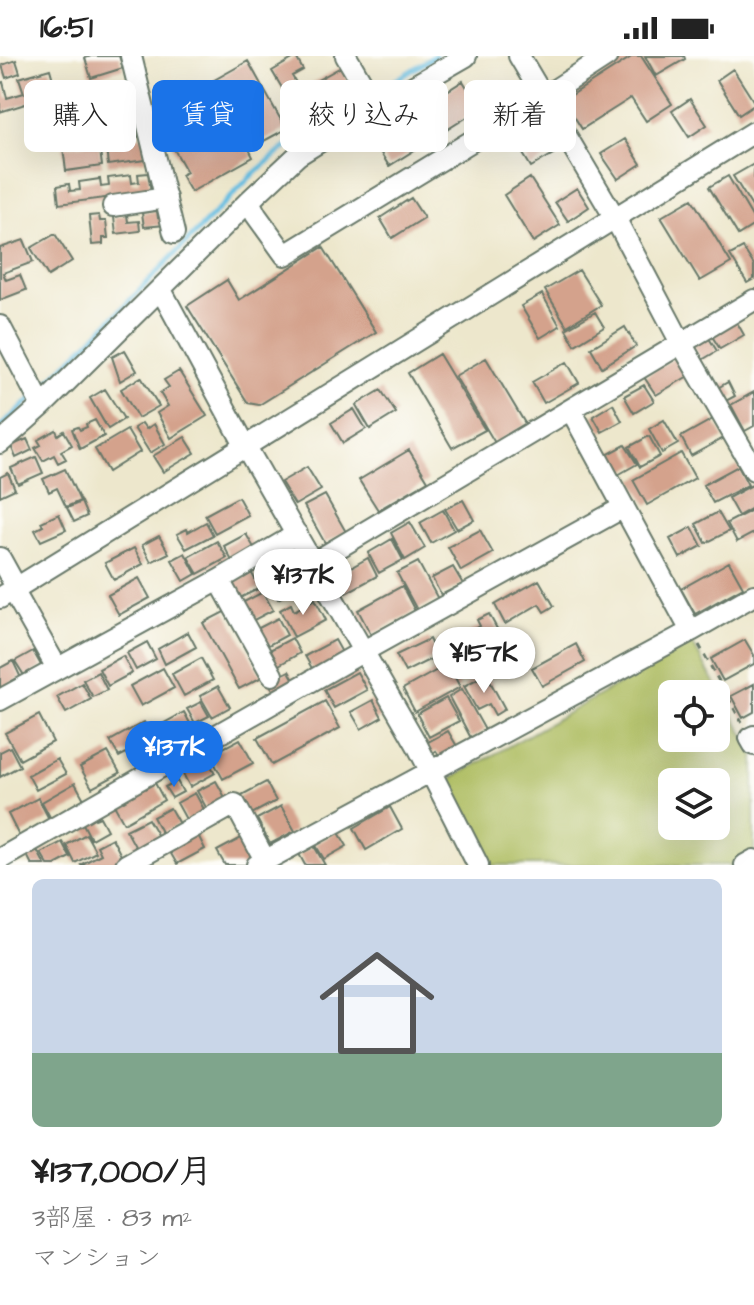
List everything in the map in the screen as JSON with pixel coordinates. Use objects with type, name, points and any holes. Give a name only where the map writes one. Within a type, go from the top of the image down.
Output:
[{"type":"street","points":[[131,56],[174,233]]},
{"type":"street","points":[[346,56],[360,80]]},
{"type":"street","points":[[424,80],[466,56]]},
{"type":"street","points":[[519,56],[534,80]]},
{"type":"street","points":[[570,80],[607,56]]},
{"type":"street","points":[[10,591],[754,132]]},
{"type":"street","points":[[249,201],[285,255],[464,146]]},
{"type":"street","points":[[0,443],[42,406],[249,201],[303,152]]},
{"type":"street","points":[[576,152],[681,343],[747,442],[754,470]]},
{"type":"street","points":[[113,206],[166,198]]},
{"type":"street","points":[[161,290],[246,447],[431,773],[478,865]]},
{"type":"street","points":[[313,563],[754,300]]},
{"type":"street","points":[[0,326],[42,406]]},
{"type":"street","points":[[571,410],[691,631]]},
{"type":"street","points":[[0,859],[362,652],[624,507]]},
{"type":"street","points":[[0,700],[297,534]]},
{"type":"street","points":[[0,558],[10,591],[57,668]]},
{"type":"street","points":[[219,580],[272,675]]},
{"type":"street","points":[[126,865],[235,804],[261,863],[754,595]]},
{"type":"street","points":[[745,865],[754,860]]},
{"type":"path","points":[[691,631],[753,740]]},
{"type":"green space","points":[[692,643],[713,680],[658,680],[658,752],[730,752],[730,710],[754,752],[754,853],[733,865],[488,865],[445,782]]},
{"type":"building","points":[[119,56],[123,68],[91,78],[85,58]]},
{"type":"building","points":[[633,56],[641,56],[672,104],[646,121],[631,98],[582,129],[576,119],[576,92]]},
{"type":"building","points":[[645,56],[684,56],[685,59],[656,76]]},
{"type":"building","points":[[296,57],[303,70],[292,76],[294,80],[280,80],[280,85],[272,71]]},
{"type":"building","points":[[16,60],[20,73],[6,78],[2,65]]},
{"type":"building","points":[[248,61],[259,80],[214,80]]},
{"type":"building","points":[[341,67],[348,80],[318,80]]},
{"type":"building","points":[[50,69],[53,80],[24,80],[24,93],[19,78]]},
{"type":"building","points":[[733,69],[754,102],[739,115],[717,80]]},
{"type":"building","points":[[3,82],[7,98],[24,93],[24,104],[0,112],[0,83]]},
{"type":"building","points":[[464,83],[464,119],[448,129],[448,91]]},
{"type":"building","points":[[264,90],[280,118],[280,132],[264,141]]},
{"type":"building","points":[[690,99],[707,125],[689,137],[672,111]]},
{"type":"building","points":[[143,136],[146,160],[108,165],[106,152],[136,152],[136,137]]},
{"type":"building","points":[[625,139],[641,164],[618,179],[601,154]]},
{"type":"building","points":[[64,152],[100,152],[102,166],[66,171]]},
{"type":"building","points":[[176,152],[250,152],[253,157],[191,192],[181,175],[187,172]]},
{"type":"building","points":[[380,152],[411,152],[389,166]]},
{"type":"building","points":[[522,152],[555,153],[531,167]]},
{"type":"building","points":[[754,164],[754,210],[733,176]]},
{"type":"building","points":[[148,173],[151,192],[59,204],[57,186],[69,184],[70,191],[80,190],[79,182],[100,179],[101,187],[109,186],[108,178],[131,175],[132,183],[139,182],[138,174]]},
{"type":"building","points":[[728,176],[754,220],[754,225],[738,235],[709,187]]},
{"type":"building","points":[[530,178],[560,225],[533,242],[504,195]]},
{"type":"building","points":[[577,188],[589,207],[568,221],[555,202]]},
{"type":"building","points":[[411,198],[424,218],[392,238],[380,218]]},
{"type":"building","points":[[692,199],[731,263],[700,281],[661,217]]},
{"type":"building","points":[[157,211],[158,218],[165,217],[165,225],[144,227],[142,213]]},
{"type":"building","points":[[99,215],[100,221],[106,221],[108,238],[103,238],[103,244],[92,245],[89,216]]},
{"type":"building","points":[[127,215],[128,222],[139,221],[140,231],[116,234],[114,217]]},
{"type":"building","points":[[55,234],[72,261],[48,276],[31,248]]},
{"type":"building","points":[[24,240],[33,262],[3,273],[6,280],[20,275],[26,290],[0,300],[0,248]]},
{"type":"building","points":[[323,247],[376,332],[259,405],[248,403],[187,306],[227,280],[239,300]]},
{"type":"building","points":[[743,248],[754,265],[754,279],[747,283],[730,255]]},
{"type":"building","points":[[579,270],[601,305],[567,326],[545,290]]},
{"type":"building","points":[[542,294],[560,326],[540,338],[521,306]]},
{"type":"building","points":[[595,312],[604,327],[575,345],[566,329]]},
{"type":"building","points":[[735,319],[744,335],[720,349],[710,333]]},
{"type":"building","points":[[625,327],[636,346],[602,367],[591,348]]},
{"type":"building","points":[[707,335],[717,351],[702,360],[692,344]]},
{"type":"building","points":[[125,350],[137,371],[120,381],[112,357]]},
{"type":"building","points":[[439,354],[485,430],[452,448],[408,373]]},
{"type":"building","points":[[678,356],[690,375],[656,395],[644,377]]},
{"type":"building","points":[[486,358],[526,425],[495,443],[455,376]]},
{"type":"building","points":[[567,362],[579,383],[544,403],[532,382]]},
{"type":"building","points":[[179,371],[207,416],[171,438],[157,413],[168,406],[160,393],[169,387],[164,380]]},
{"type":"building","points":[[141,377],[159,406],[138,418],[121,389]]},
{"type":"building","points":[[728,382],[735,396],[724,402],[716,389]]},
{"type":"building","points":[[644,385],[654,401],[634,413],[624,396]]},
{"type":"building","points":[[105,389],[124,419],[108,429],[90,398]]},
{"type":"building","points":[[381,390],[396,413],[370,429],[356,405]]},
{"type":"building","points":[[754,392],[754,426],[745,431],[731,405]]},
{"type":"building","points":[[613,404],[622,421],[602,432],[593,416]]},
{"type":"building","points":[[354,409],[366,429],[343,443],[331,423]]},
{"type":"building","points":[[713,419],[724,438],[691,456],[681,437]]},
{"type":"building","points":[[95,420],[104,436],[80,449],[72,429],[78,427],[80,430]]},
{"type":"building","points":[[664,420],[678,444],[662,453],[649,429]]},
{"type":"building","points":[[142,423],[146,429],[154,424],[165,444],[150,453],[134,428]]},
{"type":"building","points":[[56,430],[58,435],[64,431],[72,445],[61,451],[66,459],[58,463],[54,455],[43,461],[35,448],[41,445],[38,440]]},
{"type":"building","points":[[127,430],[140,452],[108,472],[95,449]]},
{"type":"building","points":[[649,436],[660,456],[640,467],[629,447]]},
{"type":"building","points":[[185,437],[195,453],[163,472],[153,456]]},
{"type":"building","points":[[27,439],[32,450],[16,458],[11,446]]},
{"type":"building","points":[[625,445],[637,464],[616,476],[605,456]]},
{"type":"building","points":[[409,450],[428,481],[378,510],[359,480]]},
{"type":"building","points":[[681,453],[695,478],[647,505],[633,480]]},
{"type":"building","points":[[36,457],[43,473],[18,484],[11,468]]},
{"type":"building","points":[[738,466],[748,485],[713,503],[703,485]]},
{"type":"building","points":[[307,467],[321,490],[295,505],[281,482]]},
{"type":"building","points":[[65,469],[80,501],[66,507],[57,488],[49,492],[43,479]]},
{"type":"building","points":[[8,473],[15,489],[0,496],[0,477]]},
{"type":"building","points":[[752,485],[754,507],[738,516],[728,498]]},
{"type":"building","points":[[325,495],[346,532],[325,543],[304,506]]},
{"type":"building","points":[[238,497],[248,515],[215,533],[205,515]]},
{"type":"building","points":[[463,500],[474,520],[457,529],[445,509]]},
{"type":"building","points":[[81,502],[87,516],[74,522],[67,508]]},
{"type":"building","points":[[754,509],[754,533],[737,542],[727,523]]},
{"type":"building","points":[[443,510],[454,530],[431,543],[420,523]]},
{"type":"building","points":[[718,512],[729,531],[706,543],[696,524]]},
{"type":"building","points":[[59,514],[66,530],[41,541],[35,530],[43,526],[41,522]]},
{"type":"building","points":[[206,522],[213,535],[186,549],[177,534]]},
{"type":"building","points":[[410,522],[425,548],[405,560],[391,533]]},
{"type":"building","points":[[692,527],[702,546],[680,558],[670,539]]},
{"type":"building","points":[[480,530],[493,553],[461,571],[448,547]]},
{"type":"building","points":[[246,534],[256,551],[233,563],[224,546]]},
{"type":"building","points":[[159,536],[169,553],[151,562],[142,545]]},
{"type":"building","points":[[392,539],[403,560],[379,573],[368,553]]},
{"type":"building","points":[[217,541],[227,558],[198,574],[188,557]]},
{"type":"building","points":[[134,548],[143,564],[114,580],[105,563]]},
{"type":"building","points":[[185,553],[196,574],[184,581],[172,560]]},
{"type":"building","points":[[368,558],[377,576],[346,593],[336,576]]},
{"type":"building","points":[[296,562],[307,583],[278,599],[267,578]]},
{"type":"building","points":[[418,562],[438,599],[417,610],[397,573]]},
{"type":"building","points":[[729,562],[743,587],[695,614],[681,589]]},
{"type":"building","points":[[453,567],[463,584],[441,595],[432,578]]},
{"type":"building","points":[[251,572],[260,588],[238,599],[230,584]]},
{"type":"building","points":[[139,578],[150,598],[119,615],[108,595]]},
{"type":"building","points":[[539,580],[554,606],[544,612],[539,604],[505,624],[495,605]]},
{"type":"building","points":[[402,586],[415,611],[371,635],[358,610]]},
{"type":"building","points":[[263,592],[273,610],[250,622],[240,604]]},
{"type":"building","points":[[315,599],[326,620],[294,637],[280,610],[291,604],[294,611]]},
{"type":"building","points":[[226,611],[262,677],[239,689],[203,623]]},
{"type":"building","points":[[489,614],[503,640],[498,643],[500,646],[483,655],[488,663],[480,667],[476,659],[460,668],[458,665],[452,668],[438,642],[449,636],[452,642],[480,626],[477,620]]},
{"type":"building","points":[[278,618],[287,635],[265,647],[255,630]]},
{"type":"building","points":[[188,632],[196,647],[165,664],[158,649]]},
{"type":"building","points":[[292,638],[300,653],[277,666],[268,651]]},
{"type":"building","points":[[429,639],[437,656],[405,672],[396,655]]},
{"type":"building","points":[[335,640],[344,656],[314,672],[305,656]]},
{"type":"building","points":[[745,640],[754,655],[754,664],[722,680],[711,659]]},
{"type":"building","points":[[147,642],[156,659],[136,670],[127,653]]},
{"type":"building","points":[[576,644],[585,662],[542,686],[532,668]]},
{"type":"building","points":[[33,651],[42,667],[25,677],[15,661]]},
{"type":"building","points":[[123,656],[132,673],[108,686],[99,669]]},
{"type":"building","points":[[201,658],[213,680],[184,696],[172,674]]},
{"type":"building","points":[[13,661],[21,678],[0,689],[0,668]]},
{"type":"building","points":[[448,664],[460,687],[415,712],[403,689]]},
{"type":"building","points":[[163,668],[174,688],[141,706],[130,686]]},
{"type":"building","points":[[289,671],[295,682],[275,693],[268,682]]},
{"type":"building","points":[[98,672],[107,690],[93,697],[83,680]]},
{"type":"building","points":[[357,672],[367,690],[334,708],[324,690]]},
{"type":"building","points":[[486,674],[505,709],[495,715],[489,704],[477,710],[464,686]]},
{"type":"building","points":[[82,683],[91,699],[66,713],[57,697]]},
{"type":"building","points":[[754,684],[754,712],[743,718],[731,696]]},
{"type":"building","points":[[218,686],[230,707],[212,717],[200,696]]},
{"type":"building","points":[[462,689],[485,730],[471,738],[449,697]]},
{"type":"building","points":[[446,698],[459,721],[429,737],[417,714]]},
{"type":"building","points":[[373,700],[382,717],[361,729],[351,712]]},
{"type":"building","points":[[325,701],[340,728],[272,765],[257,738]]},
{"type":"building","points":[[201,702],[209,716],[195,723],[187,709]]},
{"type":"building","points":[[184,712],[192,727],[167,741],[159,726]]},
{"type":"building","points":[[39,715],[53,742],[20,760],[5,733]]},
{"type":"building","points":[[144,722],[153,739],[119,757],[110,741]]},
{"type":"building","points":[[448,731],[458,748],[441,758],[436,751],[432,754],[426,743]]},
{"type":"building","points":[[240,739],[253,763],[223,779],[210,755]]},
{"type":"building","points":[[10,747],[20,766],[0,777],[0,752]]},
{"type":"building","points":[[108,752],[120,773],[92,788],[80,767]]},
{"type":"building","points":[[205,755],[215,773],[190,787],[180,768]]},
{"type":"building","points":[[57,759],[66,774],[36,790],[28,775]]},
{"type":"building","points":[[177,781],[183,792],[172,798],[165,787]]},
{"type":"building","points":[[216,781],[227,801],[208,811],[197,791]]},
{"type":"building","points":[[266,782],[276,801],[248,816],[238,797]]},
{"type":"building","points":[[75,783],[85,801],[51,819],[42,802]]},
{"type":"building","points":[[155,783],[164,800],[124,823],[114,805]]},
{"type":"building","points":[[195,793],[206,813],[188,823],[177,803]]},
{"type":"building","points":[[38,798],[49,819],[19,836],[8,814]]},
{"type":"building","points":[[281,806],[295,831],[270,844],[257,819]]},
{"type":"building","points":[[390,807],[402,829],[366,850],[354,828]]},
{"type":"building","points":[[170,808],[179,824],[162,834],[153,817]]},
{"type":"building","points":[[92,814],[95,819],[100,817],[107,830],[91,839],[81,820]]},
{"type":"building","points":[[148,819],[159,838],[137,850],[126,830]]},
{"type":"building","points":[[196,831],[205,849],[177,864],[167,847]]},
{"type":"building","points":[[338,831],[347,846],[324,859],[315,844]]},
{"type":"building","points":[[86,834],[96,852],[75,863],[66,845]]},
{"type":"building","points":[[245,836],[257,859],[246,865],[225,865],[217,851]]},
{"type":"building","points":[[112,838],[123,859],[112,865],[80,865],[101,854],[97,846]]},
{"type":"building","points":[[62,842],[70,857],[48,865],[41,853]]},
{"type":"building","points":[[314,846],[325,865],[305,865],[299,854]]},
{"type":"building","points":[[36,848],[45,865],[32,865],[26,853]]},
{"type":"waterway","points":[[396,80],[435,56]]},
{"type":"waterway","points":[[39,391],[250,177],[280,152]]},
{"type":"waterway","points":[[0,427],[32,398]]}]
